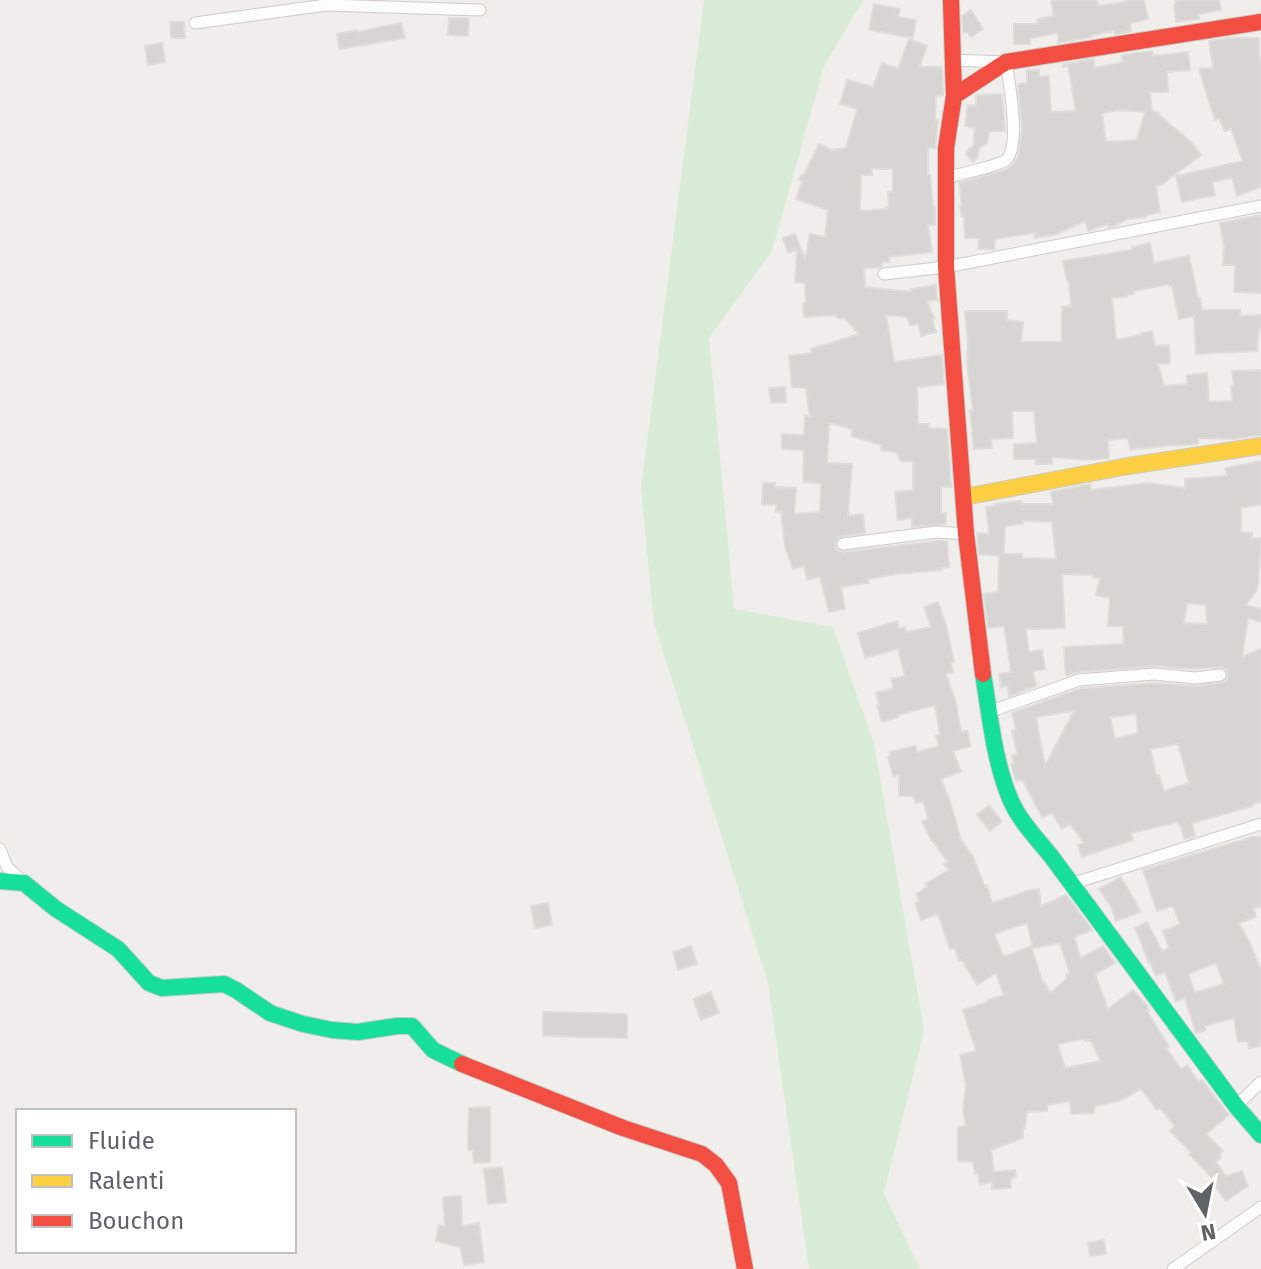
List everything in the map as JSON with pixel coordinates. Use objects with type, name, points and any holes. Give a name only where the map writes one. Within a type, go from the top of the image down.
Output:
[{"type":"street","points":[[951,0],[954,96],[946,148],[946,267],[966,534],[980,659],[1000,767],[1011,801],[1020,817],[1162,1009],[1261,1135]]},
{"type":"street","points":[[195,23],[326,2],[480,10]]},
{"type":"street","points":[[952,60],[1006,62],[1261,22]]},
{"type":"street","points":[[954,96],[1006,62]]},
{"type":"street","points":[[946,178],[1005,161],[1012,151],[1013,102],[1006,62]]},
{"type":"street","points":[[884,274],[946,267],[1261,206]]},
{"type":"street","points":[[964,497],[1128,466],[1261,446]]},
{"type":"street","points":[[843,544],[936,532],[966,534]]},
{"type":"street","points":[[989,712],[1079,680],[1154,674],[1195,678],[1220,675]]},
{"type":"street","points":[[1071,884],[1261,824]]},
{"type":"street","points":[[0,849],[7,867],[24,883],[56,909],[118,949],[149,983],[162,988],[224,984],[274,1015],[327,1029],[352,1032],[412,1026],[433,1050],[460,1063],[623,1128],[702,1154],[716,1165],[729,1183],[745,1269]]},
{"type":"street","points":[[0,881],[24,883]]},
{"type":"street","points":[[1236,1106],[1261,1082]]},
{"type":"street","points":[[1173,1269],[1261,1207]]},
{"type":"green space","points":[[704,0],[863,0],[824,66],[772,251],[709,338],[734,609],[833,627],[874,744],[924,1030],[884,1194],[920,1269],[809,1269],[768,983],[654,623],[641,489]]},
{"type":"building","points":[[1051,0],[1097,0],[1098,6],[1125,0],[1144,0],[1148,19],[1130,23],[1131,31],[1115,34],[1114,31],[1058,43],[1058,33],[1030,38],[1030,44],[1014,44],[1014,24],[1038,24],[1037,19],[1054,16]]},
{"type":"building","points":[[1175,0],[1219,0],[1221,10],[1198,14],[1199,19],[1176,22]]},
{"type":"building","points":[[874,4],[900,9],[898,17],[916,20],[913,38],[869,30]]},
{"type":"building","points":[[971,10],[983,29],[971,37],[967,32],[963,33],[962,16]]},
{"type":"building","points":[[449,18],[469,18],[468,36],[448,35]]},
{"type":"building","points":[[170,22],[184,22],[185,38],[171,38]]},
{"type":"building","points":[[401,23],[405,38],[339,49],[337,34]]},
{"type":"building","points":[[1259,38],[1261,187],[1237,196],[1232,178],[1212,182],[1215,195],[1182,202],[1176,176],[1243,161],[1231,129],[1225,131],[1219,118],[1215,120],[1199,69],[1213,68],[1209,41]]},
{"type":"building","points":[[909,39],[927,46],[919,67],[942,67],[943,95],[936,96],[935,120],[938,120],[935,148],[928,147],[928,175],[935,206],[935,225],[928,225],[932,252],[889,257],[890,262],[882,262],[878,268],[864,268],[865,287],[912,292],[911,289],[936,285],[937,300],[927,301],[936,332],[921,336],[918,323],[910,326],[907,317],[886,315],[894,362],[942,355],[944,384],[917,387],[918,424],[947,429],[951,487],[941,487],[941,513],[946,513],[946,524],[912,527],[912,518],[898,520],[895,492],[913,490],[913,462],[901,461],[896,452],[881,450],[881,445],[851,436],[853,429],[829,423],[827,463],[852,464],[848,516],[863,514],[865,533],[839,537],[835,544],[837,550],[844,552],[947,541],[949,567],[868,579],[868,583],[841,587],[845,609],[829,612],[820,577],[807,580],[804,566],[793,569],[785,546],[781,512],[776,512],[776,505],[762,505],[763,483],[796,488],[794,514],[820,512],[821,483],[803,482],[804,450],[782,449],[782,434],[804,435],[805,416],[810,417],[806,388],[792,387],[789,356],[812,353],[811,349],[859,334],[845,318],[837,318],[837,315],[804,317],[805,283],[795,282],[797,250],[788,253],[783,238],[795,234],[805,259],[810,234],[825,237],[828,210],[796,199],[802,182],[799,179],[819,144],[831,150],[846,148],[857,109],[840,104],[847,80],[873,87],[882,63],[898,69]],"holes":[[[872,169],[893,169],[893,192],[888,192],[889,207],[860,211],[861,175],[872,175]]]},
{"type":"building","points":[[162,43],[165,62],[148,65],[145,46]]},
{"type":"building","points":[[1152,51],[1153,56],[1188,52],[1190,70],[1167,72],[1168,92],[1150,92],[1152,111],[1160,113],[1201,155],[1156,186],[1160,212],[1088,231],[1085,221],[1057,234],[1035,238],[1035,233],[995,239],[994,249],[978,249],[979,238],[965,238],[959,183],[1005,170],[1018,157],[1022,129],[1018,84],[1027,83],[1027,70],[1039,70],[1039,77],[1049,76],[1051,112],[1076,111],[1068,66],[1063,67],[1063,64],[1094,59],[1094,68],[1123,62],[1121,55]],"holes":[[[1117,110],[1145,112],[1137,140],[1106,142],[1102,114]]]},
{"type":"building","points":[[1002,94],[1005,131],[989,131],[987,143],[979,148],[973,162],[966,154],[973,147],[975,128],[965,126],[968,105],[976,106],[976,95]]},
{"type":"building","points":[[1261,215],[1261,293],[1234,292],[1235,265],[1223,265],[1224,245],[1220,223]]},
{"type":"building","points":[[1150,243],[1154,263],[1189,256],[1202,310],[1240,310],[1240,316],[1261,315],[1257,351],[1196,354],[1194,316],[1179,319],[1169,284],[1134,291],[1127,297],[1112,298],[1116,340],[1152,331],[1155,346],[1169,345],[1170,363],[1158,364],[1164,386],[1187,384],[1187,375],[1207,373],[1209,402],[1232,401],[1232,371],[1261,370],[1261,435],[1234,439],[1198,438],[1198,444],[1130,450],[1128,438],[1108,440],[1109,458],[1084,460],[1052,457],[1052,464],[1036,464],[1036,459],[1014,459],[1014,444],[1037,443],[1034,411],[1012,411],[1013,438],[991,439],[992,448],[974,449],[965,311],[1007,311],[1007,320],[1023,322],[1021,342],[1062,342],[1062,307],[1071,306],[1069,281],[1063,261],[1132,250],[1132,247]]},
{"type":"building","points":[[785,387],[786,402],[771,403],[769,388]]},
{"type":"building","points":[[1261,461],[1261,505],[1241,507],[1241,532],[1252,533],[1251,539],[1261,538],[1258,588],[1246,605],[1261,609],[1261,622],[1248,618],[1242,657],[1261,649],[1261,802],[1192,823],[1195,836],[1184,839],[1178,822],[1131,833],[1133,840],[1082,857],[1078,845],[1084,843],[1070,824],[1062,829],[1052,813],[1042,818],[1023,780],[1016,781],[1011,764],[1014,764],[1012,755],[1017,754],[1012,713],[1081,688],[1154,683],[1196,686],[1224,682],[1228,673],[1220,667],[1153,666],[1078,672],[1066,676],[1064,647],[1124,644],[1123,626],[1108,626],[1110,598],[1096,595],[1100,578],[1062,574],[1065,628],[1026,629],[1029,652],[1042,650],[1045,669],[1033,671],[1036,686],[1009,696],[1008,686],[1001,687],[999,674],[1011,672],[1004,626],[988,628],[984,594],[998,592],[999,556],[979,554],[977,533],[989,534],[986,507],[1021,501],[1021,504],[1053,504],[1051,492],[1090,484],[1091,490],[1147,483],[1185,488],[1185,479],[1227,476],[1226,468]],"holes":[[[1023,521],[1052,522],[1056,559],[1004,554],[1005,526],[1023,524]],[[1187,603],[1206,605],[1207,624],[1184,623]],[[1074,711],[1045,766],[1036,717]],[[1136,714],[1138,733],[1115,739],[1110,717]],[[1178,744],[1189,783],[1164,791],[1159,775],[1156,776],[1151,749]]]},
{"type":"building","points":[[938,602],[946,624],[954,662],[951,663],[953,672],[946,674],[956,703],[961,732],[967,731],[971,746],[953,751],[961,772],[941,779],[959,837],[973,857],[992,903],[1039,889],[1041,906],[1066,895],[1092,930],[1074,937],[1081,958],[1103,946],[1115,963],[1095,974],[1108,1009],[1133,990],[1146,1004],[1147,1011],[1169,1047],[1166,1048],[1181,1069],[1187,1065],[1229,1115],[1206,1134],[1223,1151],[1216,1162],[1226,1176],[1242,1171],[1248,1186],[1226,1201],[1215,1186],[1218,1184],[1170,1131],[1175,1126],[1160,1108],[1157,1110],[1141,1089],[1119,1101],[1095,1106],[1094,1113],[1071,1114],[1070,1101],[1047,1105],[1047,1111],[1027,1112],[1023,1138],[991,1150],[994,1172],[1015,1170],[1016,1177],[1010,1179],[1011,1188],[992,1189],[992,1182],[980,1184],[973,1162],[958,1161],[958,1127],[966,1126],[963,1111],[966,1085],[960,1055],[976,1051],[963,1010],[1004,995],[996,973],[977,985],[962,960],[959,961],[955,948],[950,949],[938,914],[921,920],[915,903],[920,901],[916,894],[927,887],[925,884],[949,870],[944,864],[948,862],[922,822],[928,819],[923,801],[916,803],[913,796],[899,796],[899,775],[893,776],[888,757],[891,756],[890,752],[915,746],[917,752],[939,746],[935,705],[882,722],[876,693],[894,688],[891,679],[905,676],[898,649],[865,658],[858,633],[897,621],[899,629],[905,627],[906,632],[931,627],[924,607]],"holes":[[[1027,923],[1033,948],[1060,943],[1070,974],[1050,993],[1043,983],[1031,946],[1004,957],[994,934]],[[1090,1040],[1101,1061],[1065,1068],[1058,1044]]]},
{"type":"building","points":[[989,805],[1002,821],[990,831],[977,815]]},
{"type":"building","points":[[1252,837],[1261,837],[1261,907],[1253,908],[1256,917],[1239,923],[1261,970],[1261,1046],[1249,1048],[1248,1041],[1238,1042],[1234,1018],[1205,1026],[1206,1030],[1196,1033],[1185,998],[1176,1002],[1165,972],[1156,976],[1135,928],[1147,922],[1162,951],[1169,948],[1163,931],[1180,924],[1173,906],[1157,911],[1143,870]],"holes":[[[1216,963],[1224,984],[1195,992],[1188,974]]]},
{"type":"building","points":[[1121,877],[1141,912],[1116,921],[1099,889]]},
{"type":"building","points":[[548,903],[552,925],[535,928],[531,906]]},
{"type":"building","points":[[691,946],[697,964],[678,970],[673,952]]},
{"type":"building","points":[[711,992],[719,1013],[701,1020],[693,999]]},
{"type":"building","points":[[543,1012],[627,1014],[627,1038],[543,1036]]},
{"type":"building","points":[[490,1107],[490,1162],[474,1163],[473,1150],[468,1150],[469,1108]]},
{"type":"building","points":[[502,1167],[506,1202],[488,1204],[484,1169]]},
{"type":"building","points":[[461,1196],[462,1226],[479,1223],[484,1262],[464,1265],[460,1247],[436,1241],[439,1225],[445,1227],[443,1197]]},
{"type":"building","points":[[1104,1240],[1106,1254],[1090,1256],[1088,1243]]},
{"type":"traffic: fast","points":[[983,674],[1000,770],[1019,816],[1261,1135]]},
{"type":"traffic: fast","points":[[0,881],[24,883],[56,909],[118,949],[149,983],[162,988],[224,984],[270,1013],[332,1030],[358,1032],[412,1026],[433,1050],[462,1064]]},
{"type":"traffic: slow","points":[[964,497],[1128,466],[1261,446]]},
{"type":"traffic: jam","points":[[951,0],[954,96],[946,148],[946,267],[966,534],[983,674]]},
{"type":"traffic: jam","points":[[954,96],[1006,62],[1261,22]]},
{"type":"traffic: jam","points":[[462,1064],[623,1128],[702,1154],[716,1165],[729,1183],[745,1269]]}]
